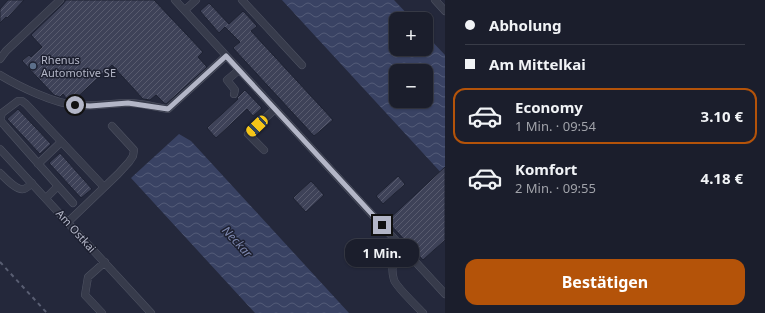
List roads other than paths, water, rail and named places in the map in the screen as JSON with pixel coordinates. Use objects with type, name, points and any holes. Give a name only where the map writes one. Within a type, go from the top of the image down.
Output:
[{"type":"street","points":[[0,59],[6,50],[60,0]]},
{"type":"street","points":[[175,0],[445,294]]},
{"type":"street","points":[[184,10],[196,0]]},
{"type":"street","points":[[242,0],[302,65]]},
{"type":"street","points":[[435,0],[445,11]]},
{"type":"street","points":[[0,74],[8,80],[62,103],[90,106],[128,103],[168,109],[226,56]]},
{"type":"street","points":[[234,94],[235,90],[227,80],[239,70]]},
{"type":"street","points":[[74,203],[0,120],[2,113],[13,103],[22,101],[26,104],[104,187]]},
{"type":"street","points":[[264,150],[248,134],[275,109]]},
{"type":"street","points":[[68,222],[118,174],[133,156],[134,150],[112,126]]},
{"type":"street","points":[[38,164],[61,142]]},
{"type":"street","name":"Am Ostkai","points":[[0,149],[151,313]]},
{"type":"street","points":[[0,173],[12,185],[20,189],[24,189],[32,183]]},
{"type":"street","points":[[46,198],[58,186]]},
{"type":"street","points":[[404,249],[396,257],[393,272],[394,279],[397,285],[423,313]]},
{"type":"street","points":[[102,313],[85,294],[88,277],[105,262]]},
{"type":"water","points":[[282,0],[394,0],[405,12],[389,12],[389,56],[433,56],[433,42],[445,55],[445,177]]},
{"type":"water","name":"Neckar","points":[[179,134],[191,141],[349,313],[255,313],[131,178]]},
{"type":"railway","points":[[0,262],[47,313]]},
{"type":"place","name":"Rhenus Automotive SE","points":[[33,66]]}]
